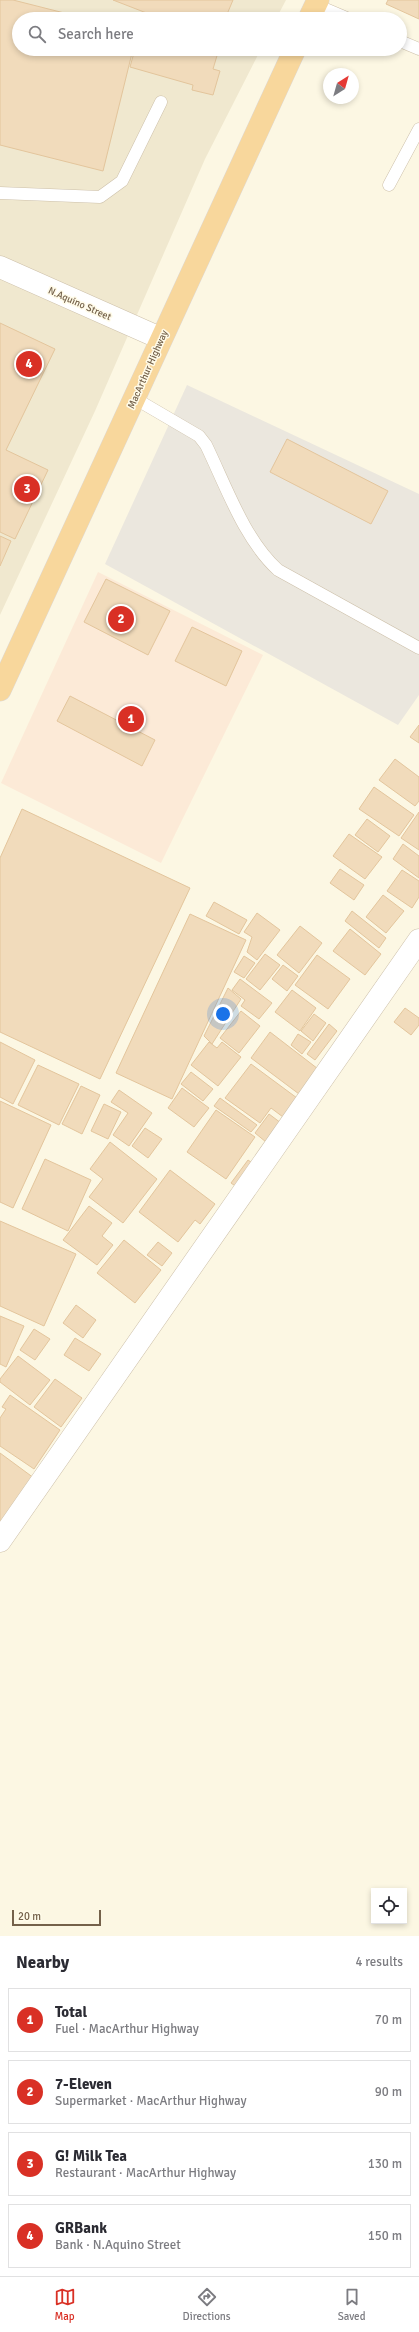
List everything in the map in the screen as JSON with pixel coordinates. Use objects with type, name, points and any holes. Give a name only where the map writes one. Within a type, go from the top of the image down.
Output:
[{"type":"highway","name":"MacArthur Highway","points":[[0,690],[160,338],[292,56]]},
{"type":"street","name":"N.Aquino Street","points":[[0,267],[160,338]]},
{"type":"street","points":[[0,1541],[419,940]]},
{"type":"lane","points":[[314,8],[327,12]]},
{"type":"lane","points":[[407,44],[419,49]]},
{"type":"lane","points":[[0,192],[100,197],[122,181],[161,102]]},
{"type":"lane","points":[[389,185],[419,129]]},
{"type":"lane","points":[[134,398],[199,436],[206,445],[252,540],[263,557],[278,570],[419,648]]},
{"type":"shaded area","points":[[0,0],[286,0],[280,12],[12,12],[12,56],[257,56],[205,159],[95,411],[0,615]]},
{"type":"shaded area","points":[[187,385],[419,494],[419,695],[398,725],[105,564]]},
{"type":"shaded area","points":[[98,572],[263,655],[161,863],[1,783]]},
{"type":"building","points":[[0,0],[13,0],[60,12],[12,12],[12,56],[131,56],[103,171],[0,145]]},
{"type":"building","points":[[113,0],[233,0],[228,12],[144,12]]},
{"type":"building","points":[[388,0],[419,0],[419,19],[407,14],[407,12],[404,12],[386,4]]},
{"type":"building","points":[[133,56],[217,56],[213,69],[220,71],[213,95],[192,90],[193,85],[130,67]]},
{"type":"building","points":[[0,323],[55,349],[6,450],[48,470],[15,539],[0,532]]},
{"type":"building","points":[[287,439],[388,491],[371,524],[270,472]]},
{"type":"building","points":[[0,536],[11,541],[0,566]]},
{"type":"building","points":[[106,579],[170,611],[148,655],[84,622]]},
{"type":"building","points":[[192,627],[242,651],[226,686],[175,661]]},
{"type":"building","points":[[70,696],[155,740],[142,766],[57,721]]},
{"type":"building","points":[[419,725],[419,743],[410,737]]},
{"type":"building","points":[[395,759],[419,777],[419,801],[415,806],[379,780]]},
{"type":"building","points":[[374,787],[414,815],[399,836],[359,809]]},
{"type":"building","points":[[22,809],[190,888],[100,1079],[0,1032],[0,858]]},
{"type":"building","points":[[419,812],[419,850],[401,838]]},
{"type":"building","points":[[367,819],[390,836],[378,852],[355,835]]},
{"type":"building","points":[[349,834],[382,857],[365,879],[333,856]]},
{"type":"building","points":[[403,844],[419,856],[419,878],[393,859]]},
{"type":"building","points":[[340,869],[364,885],[354,900],[330,883]]},
{"type":"building","points":[[402,870],[419,881],[419,897],[412,908],[387,891]]},
{"type":"building","points":[[383,895],[404,911],[386,933],[366,917]]},
{"type":"building","points":[[214,902],[247,920],[239,934],[206,916]]},
{"type":"building","points":[[352,911],[386,938],[379,948],[345,921]]},
{"type":"building","points":[[257,913],[280,930],[257,960],[247,952],[252,937],[244,932]]},
{"type":"building","points":[[190,914],[246,940],[172,1099],[116,1073]]},
{"type":"building","points":[[300,926],[322,943],[299,973],[277,955]]},
{"type":"building","points":[[350,929],[381,954],[365,975],[333,951]]},
{"type":"building","points":[[265,954],[280,965],[260,990],[246,979]]},
{"type":"building","points":[[317,955],[350,979],[328,1009],[295,985]]},
{"type":"building","points":[[244,956],[255,963],[244,978],[234,972]]},
{"type":"building","points":[[283,965],[298,976],[287,991],[272,979]]},
{"type":"building","points":[[240,979],[272,1003],[259,1019],[241,1006],[245,1000],[232,990]]},
{"type":"building","points":[[228,988],[241,999],[212,1044],[204,1036]]},
{"type":"building","points":[[292,990],[316,1008],[300,1031],[275,1012]]},
{"type":"building","points":[[405,1008],[419,1018],[419,1025],[411,1035],[394,1022]]},
{"type":"building","points":[[241,1011],[260,1026],[239,1053],[220,1038]]},
{"type":"building","points":[[314,1014],[326,1023],[313,1041],[301,1031]]},
{"type":"building","points":[[329,1024],[337,1031],[315,1060],[307,1054]]},
{"type":"building","points":[[270,1032],[322,1072],[303,1097],[251,1058]]},
{"type":"building","points":[[298,1034],[311,1042],[302,1054],[291,1045]]},
{"type":"building","points":[[0,1042],[35,1060],[13,1104],[0,1097]]},
{"type":"building","points":[[209,1042],[217,1048],[222,1042],[241,1057],[218,1086],[191,1065]]},
{"type":"building","points":[[251,1064],[297,1098],[283,1117],[271,1108],[260,1123],[225,1098]]},
{"type":"building","points":[[38,1065],[79,1084],[59,1125],[18,1105]]},
{"type":"building","points":[[191,1072],[213,1089],[203,1101],[181,1084]]},
{"type":"building","points":[[81,1086],[100,1095],[82,1134],[62,1124]]},
{"type":"building","points":[[182,1088],[209,1108],[194,1127],[168,1108]]},
{"type":"building","points":[[119,1090],[152,1113],[129,1146],[113,1135],[128,1113],[111,1102]]},
{"type":"building","points":[[220,1098],[257,1125],[251,1132],[214,1106]]},
{"type":"building","points":[[0,1101],[51,1125],[13,1208],[0,1202]]},
{"type":"building","points":[[104,1104],[121,1112],[108,1139],[91,1131]]},
{"type":"building","points":[[216,1110],[255,1137],[226,1179],[187,1152]]},
{"type":"building","points":[[269,1114],[281,1123],[266,1142],[255,1133]]},
{"type":"building","points":[[145,1128],[162,1139],[148,1158],[132,1146]]},
{"type":"building","points":[[110,1142],[157,1179],[123,1223],[89,1197],[103,1179],[90,1169]]},
{"type":"building","points":[[45,1159],[91,1180],[68,1231],[22,1209]]},
{"type":"building","points":[[248,1160],[258,1167],[241,1190],[231,1183]]},
{"type":"building","points":[[170,1170],[215,1204],[200,1224],[195,1220],[178,1242],[139,1212]]},
{"type":"building","points":[[89,1206],[112,1223],[102,1236],[113,1245],[97,1265],[63,1240]]},
{"type":"building","points":[[0,1221],[76,1254],[44,1326],[0,1306]]},
{"type":"building","points":[[124,1240],[161,1270],[135,1303],[97,1273]]},
{"type":"building","points":[[158,1242],[172,1253],[162,1266],[147,1255]]},
{"type":"building","points":[[76,1305],[96,1320],[83,1338],[63,1323]]},
{"type":"building","points":[[0,1316],[24,1326],[6,1367],[0,1364]]},
{"type":"building","points":[[34,1329],[50,1339],[35,1360],[20,1350]]},
{"type":"building","points":[[75,1338],[101,1354],[89,1371],[64,1355]]},
{"type":"building","points":[[18,1356],[50,1380],[30,1405],[0,1382],[0,1379]]},
{"type":"building","points":[[55,1379],[82,1398],[61,1427],[34,1407]]},
{"type":"building","points":[[10,1395],[60,1430],[34,1469],[0,1446],[0,1418],[6,1409],[2,1407]]},
{"type":"building","points":[[0,1453],[38,1481],[0,1527]]},
{"type":"place","name":"GRBank","points":[[29,364]]},
{"type":"place","name":"G! Milk Tea","points":[[27,489]]},
{"type":"place","name":"7-Eleven","points":[[121,619]]},
{"type":"place","name":"Total","points":[[131,719]]}]
